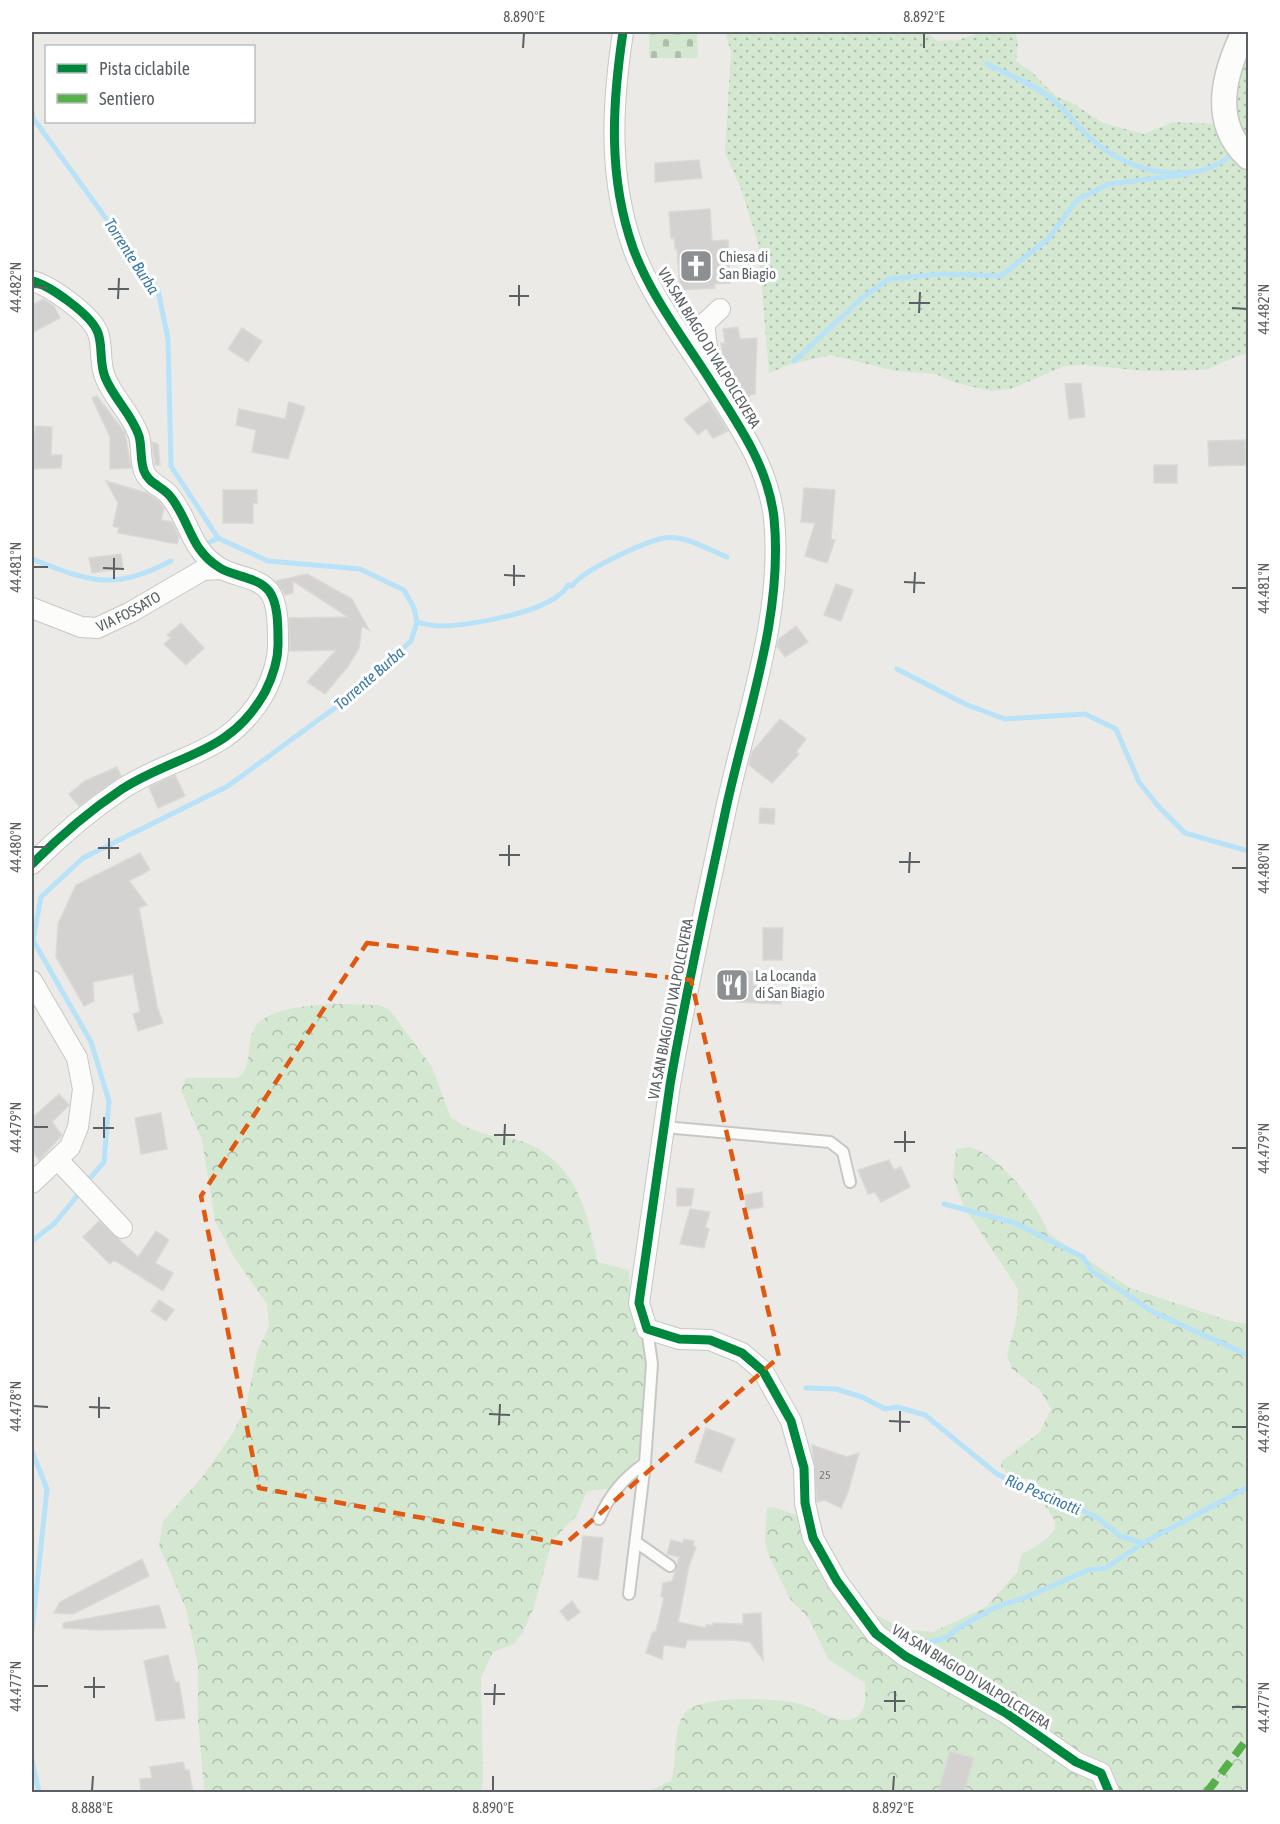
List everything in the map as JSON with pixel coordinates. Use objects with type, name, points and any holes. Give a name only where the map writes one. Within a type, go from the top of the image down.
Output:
[{"type":"street","name":"VIA SAN BIAGIO DI VALPOLCEVERA","points":[[623,32],[613,124],[620,200],[639,260],[658,297],[713,385],[738,420],[756,456],[773,513],[777,562],[762,653],[718,843],[664,1127],[639,1303],[647,1329],[679,1339],[710,1340],[742,1353],[763,1371],[791,1421],[804,1468],[805,1503],[813,1538],[837,1581],[876,1634],[905,1656],[1006,1713],[1076,1762],[1101,1773],[1109,1792]]},
{"type":"street","points":[[1244,32],[1224,87],[1227,125],[1233,141],[1247,156]]},
{"type":"street","points":[[32,280],[52,290],[78,310],[98,330],[102,349],[101,367],[111,393],[138,435],[144,471],[150,482],[169,494],[185,518],[187,530],[201,554],[226,571],[262,584],[272,595],[279,646],[276,660],[260,700],[234,733],[217,744],[153,771],[124,788],[68,828],[32,864]]},
{"type":"street","points":[[713,385],[704,324],[720,309]]},
{"type":"street","name":"VIA FOSSATO","points":[[32,608],[81,627],[98,628],[131,612],[203,570],[226,571]]},
{"type":"street","points":[[32,981],[82,1070],[83,1107],[70,1147],[32,1183]]},
{"type":"street","points":[[57,1160],[122,1228]]},
{"type":"lane","points":[[664,1127],[830,1142],[843,1152],[850,1182]]},
{"type":"lane","name":"VIA SAN BIAGIO DI VALPOLCEVERA","points":[[629,1594],[645,1463],[652,1364],[647,1329]]},
{"type":"lane","points":[[599,1519],[609,1497],[618,1486],[645,1463]]},
{"type":"lane","points":[[636,1542],[670,1566]]},
{"type":"highlighted area","points":[[367,943],[691,980],[779,1357],[565,1544],[259,1488],[201,1196]]},
{"type":"green space","points":[[649,32],[697,32],[698,58],[649,58]]},
{"type":"green space","points":[[725,32],[926,32],[937,41],[958,40],[983,32],[1015,32],[1018,41],[1016,61],[1033,73],[1054,95],[1074,104],[1103,123],[1144,134],[1173,122],[1216,124],[1248,168],[1248,355],[1242,354],[1205,370],[1145,371],[1085,365],[1065,366],[1011,389],[990,391],[953,382],[936,374],[896,371],[831,355],[791,364],[769,373],[758,243],[741,188],[725,153],[731,52]]},
{"type":"green space","points":[[1248,55],[1248,143],[1238,128],[1233,89]]},
{"type":"green space","points":[[340,1004],[378,1005],[389,1009],[432,1067],[451,1118],[481,1133],[521,1141],[540,1150],[555,1161],[567,1175],[583,1206],[598,1262],[629,1270],[632,1317],[644,1339],[650,1410],[648,1444],[614,1488],[587,1491],[577,1515],[552,1541],[534,1607],[523,1632],[514,1644],[493,1652],[481,1678],[483,1778],[481,1792],[207,1792],[204,1788],[198,1720],[198,1665],[186,1609],[159,1546],[163,1521],[202,1477],[233,1433],[246,1406],[257,1352],[269,1326],[267,1304],[234,1257],[215,1221],[202,1140],[181,1090],[186,1078],[238,1078],[246,1067],[253,1031],[268,1016],[292,1008]]},
{"type":"green space","points":[[969,1147],[993,1159],[1005,1170],[1036,1209],[1049,1234],[1130,1288],[1230,1321],[1248,1324],[1248,1792],[646,1792],[671,1781],[678,1728],[684,1714],[693,1707],[723,1700],[777,1700],[804,1705],[841,1720],[857,1717],[863,1709],[865,1683],[828,1659],[809,1619],[790,1599],[769,1556],[765,1542],[767,1508],[773,1507],[799,1516],[869,1611],[903,1629],[933,1632],[986,1607],[1017,1572],[1022,1554],[1052,1534],[1055,1526],[1054,1519],[1038,1493],[1036,1480],[1012,1477],[1001,1467],[1002,1461],[1040,1432],[1051,1409],[1040,1390],[1012,1369],[1007,1355],[1017,1317],[1018,1289],[963,1205],[953,1176],[956,1149]]},
{"type":"building","points":[[699,160],[702,178],[655,182],[655,163]]},
{"type":"building","name":"Chiesa di San Biagio","points":[[710,209],[712,241],[728,240],[730,283],[714,284],[715,288],[680,290],[677,249],[675,249],[674,238],[671,238],[669,212]]},
{"type":"building","points":[[43,299],[54,306],[60,318],[32,333],[32,305]]},
{"type":"building","points":[[738,327],[740,339],[757,338],[755,394],[749,396],[752,408],[743,409],[727,384],[721,343],[725,343],[723,329]]},
{"type":"building","points":[[242,328],[262,341],[248,362],[228,349]]},
{"type":"building","points":[[1081,383],[1085,417],[1069,419],[1065,384]]},
{"type":"building","points":[[97,396],[125,433],[131,468],[110,469],[110,437],[92,398]]},
{"type":"building","points":[[709,401],[728,431],[713,438],[706,428],[698,435],[684,419]]},
{"type":"building","points":[[289,402],[305,407],[288,459],[252,452],[256,430],[236,425],[239,409],[285,419]]},
{"type":"building","points":[[35,426],[52,427],[51,455],[62,455],[61,468],[32,469],[32,433],[35,433]]},
{"type":"building","points":[[1245,440],[1246,465],[1209,466],[1208,441]]},
{"type":"building","points":[[152,442],[158,444],[160,465],[155,465]]},
{"type":"building","points":[[1154,465],[1177,465],[1177,483],[1154,483]]},
{"type":"building","points":[[106,481],[147,493],[159,501],[164,508],[161,520],[172,522],[179,537],[177,544],[118,533],[119,528],[113,526],[118,503]]},
{"type":"building","points":[[804,488],[835,490],[831,539],[835,540],[827,563],[805,556],[815,523],[801,522]]},
{"type":"building","points":[[223,490],[257,490],[257,503],[253,503],[253,523],[223,523]]},
{"type":"building","points":[[121,554],[123,568],[92,573],[89,558]]},
{"type":"building","points":[[307,574],[352,599],[369,630],[362,626],[359,648],[349,665],[325,694],[307,682],[336,650],[290,651],[289,618],[348,617],[293,581],[293,593],[285,595],[276,581]]},
{"type":"building","points":[[836,584],[853,590],[841,621],[824,615]]},
{"type":"building","points":[[181,623],[204,648],[186,665],[164,644],[171,638],[167,635]]},
{"type":"building","points":[[796,626],[808,642],[785,657],[777,646],[779,639]]},
{"type":"building","points":[[780,719],[806,739],[796,752],[799,754],[772,783],[749,765],[752,752]]},
{"type":"building","points":[[117,767],[121,776],[79,806],[69,794],[85,781]]},
{"type":"building","points":[[175,775],[185,796],[158,808],[149,787]]},
{"type":"building","points":[[760,808],[775,809],[774,824],[759,823]]},
{"type":"building","points":[[140,853],[150,870],[129,881],[147,905],[139,908],[157,1006],[163,1023],[138,1031],[133,1014],[140,1012],[133,974],[93,982],[94,1001],[84,1006],[56,957],[58,924],[76,885]]},
{"type":"building","points":[[763,928],[783,928],[782,960],[763,960]]},
{"type":"building","points":[[738,971],[754,972],[753,985],[783,990],[781,1004],[736,1002]]},
{"type":"building","points":[[59,1094],[69,1105],[52,1122],[62,1135],[39,1160],[32,1150],[32,1118]]},
{"type":"building","points":[[161,1113],[167,1149],[141,1154],[135,1118]]},
{"type":"building","points":[[889,1160],[894,1170],[901,1167],[910,1187],[881,1202],[875,1192],[868,1194],[858,1170]]},
{"type":"building","points":[[677,1188],[694,1189],[691,1206],[677,1206]]},
{"type":"building","points":[[762,1192],[763,1207],[746,1210],[745,1195]]},
{"type":"building","points":[[690,1209],[710,1212],[705,1227],[709,1229],[704,1248],[680,1244]]},
{"type":"building","points":[[99,1221],[138,1257],[156,1231],[169,1240],[155,1263],[173,1273],[163,1291],[114,1260],[110,1264],[83,1237]]},
{"type":"building","points":[[159,1300],[174,1310],[166,1321],[151,1311]]},
{"type":"building","points":[[706,1428],[735,1439],[721,1472],[695,1462]]},
{"type":"building","points":[[812,1445],[847,1457],[859,1453],[841,1508],[825,1500],[817,1502]]},
{"type":"building","points":[[583,1536],[603,1538],[598,1580],[578,1577]]},
{"type":"building","points":[[684,1539],[694,1541],[693,1546],[696,1547],[689,1566],[678,1622],[706,1628],[706,1625],[713,1625],[713,1623],[743,1624],[743,1614],[761,1613],[763,1660],[750,1642],[734,1640],[687,1640],[685,1648],[664,1645],[662,1659],[646,1653],[652,1633],[656,1631],[664,1598],[661,1596],[663,1583],[672,1581],[677,1567],[679,1557],[667,1554],[671,1540],[683,1543]]},
{"type":"building","points":[[142,1559],[149,1576],[73,1614],[54,1613],[60,1602]]},
{"type":"building","points":[[572,1601],[580,1612],[568,1621],[560,1611]]},
{"type":"building","points":[[159,1605],[166,1628],[102,1630],[63,1628],[63,1623]]},
{"type":"building","points":[[168,1655],[175,1682],[179,1682],[185,1718],[156,1721],[144,1661]]},
{"type":"building","points":[[950,1751],[974,1758],[964,1792],[938,1792]]},
{"type":"building","points":[[183,1762],[185,1770],[189,1770],[193,1792],[141,1792],[140,1779],[152,1778],[150,1767]]},
{"type":"waterway","points":[[987,64],[1045,94],[1094,142],[1116,157],[1133,164],[1169,173],[1187,172],[1205,169],[1221,162],[1236,151]]},
{"type":"waterway","name":"Torrente Burba","points":[[32,111],[33,118],[158,290],[168,339],[171,466],[218,538],[268,561],[360,569],[404,590],[414,608],[417,622],[411,641],[351,696],[228,786],[83,858],[41,897],[33,940],[91,1042],[109,1101],[104,1162],[86,1183]]},
{"type":"waterway","points":[[794,361],[862,298],[889,279],[943,274],[1001,276],[1048,239],[1077,200],[1109,184],[1189,174]]},
{"type":"waterway","points":[[208,543],[218,538]]},
{"type":"waterway","points":[[417,622],[434,626],[453,625],[490,620],[529,610],[560,595],[568,585],[572,586],[588,572],[601,565],[629,551],[664,538],[688,540],[727,557]]},
{"type":"waterway","points":[[32,559],[86,578],[102,580],[133,577],[171,561]]},
{"type":"waterway","points":[[897,669],[965,704],[1005,719],[1085,714],[1116,729],[1139,782],[1159,807],[1185,833],[1248,851]]},
{"type":"waterway","name":"Torrente Burba","points":[[32,1241],[55,1223],[81,1191]]},
{"type":"waterway","points":[[944,1204],[1015,1223],[1083,1257],[1092,1271],[1153,1312],[1248,1355]]},
{"type":"waterway","name":"Rio Pescinotti","points":[[806,1388],[836,1389],[862,1397],[885,1409],[897,1407],[925,1415],[997,1474],[1029,1490],[1064,1501],[1099,1519],[1120,1536],[1143,1543],[1248,1487]]},
{"type":"waterway","name":"Torrente Burba","points":[[32,1451],[47,1489],[32,1631]]},
{"type":"waterway","points":[[923,1644],[946,1638],[958,1628],[996,1607],[1027,1597],[1088,1570],[1106,1568],[1143,1543]]},
{"type":"waterway","name":"Torrente Burba","points":[[32,1760],[39,1792]]},
{"type":"marked path","points":[[1207,1792],[1248,1738]]},
{"type":"cycle path","points":[[623,32],[616,87],[614,141],[619,195],[625,221],[633,248],[649,283],[741,429],[758,462],[771,499],[776,556],[768,631],[732,781],[676,1052],[639,1303],[647,1329],[679,1339],[710,1340],[742,1353],[763,1371],[791,1421],[804,1468],[805,1503],[813,1538],[837,1581],[876,1634],[905,1656],[1006,1713],[1076,1762],[1101,1773],[1109,1792]]},
{"type":"cycle path","points":[[32,281],[49,288],[69,302],[94,326],[98,333],[105,377],[136,428],[146,475],[170,496],[196,544],[210,561],[226,571],[259,583],[269,591],[277,614],[278,628],[278,653],[271,680],[251,713],[235,729],[201,751],[122,789],[75,824],[32,864]]},
{"type":"place","name":"Chiesa di San Biagio","points":[[696,266]]},
{"type":"place","name":"La Locanda di San Biagio","points":[[732,985]]}]
